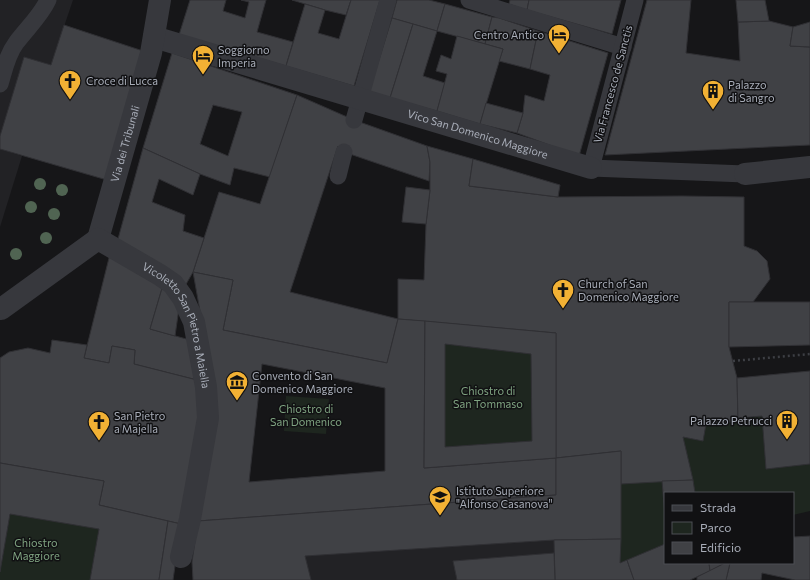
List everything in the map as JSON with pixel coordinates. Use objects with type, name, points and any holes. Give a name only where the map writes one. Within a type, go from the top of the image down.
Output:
[{"type":"street","name":"Via dei Tribunali","points":[[98,239],[151,53],[160,0]]},
{"type":"street","name":"Vico San Domenico Maggiore","points":[[154,37],[357,110],[591,168]]},
{"type":"street","name":"Vico San Domenico Maggiore","points":[[745,174],[810,167]]},
{"type":"street","points":[[0,309],[98,239]]},
{"type":"street","name":"Vicoletto San Pietro a Maiella","points":[[98,239],[173,284],[183,298],[194,322],[206,387],[208,418],[190,519],[181,557]]},
{"type":"lane","points":[[0,84],[6,63],[15,44],[43,11],[48,0]]},
{"type":"lane","points":[[357,110],[388,0]]},
{"type":"lane","points":[[469,0],[623,47]]},
{"type":"lane","name":"Via Francesco de Sanctis","points":[[591,168],[635,0]]},
{"type":"lane","points":[[338,176],[344,152]]},
{"type":"lane","name":"Vico San Domenico Maggiore","points":[[591,168],[745,174]]},
{"type":"path","points":[[733,360],[810,354]]},
{"type":"shaded area","points":[[0,0],[73,0],[51,65],[24,57],[0,136]]},
{"type":"shaded area","points":[[0,149],[22,156],[0,227]]},
{"type":"shaded area","name":"Istituto Superiore \"Alfonso Casanova\"","points":[[621,484],[620,563],[634,580],[193,580],[192,562],[198,521]]},
{"type":"green space","name":"Chiostro di San Tommaso","points":[[445,344],[531,354],[532,441],[445,447]]},
{"type":"green space","name":"Chiostro di San Domenico","points":[[286,396],[329,399],[326,434],[284,431]]},
{"type":"green space","points":[[762,416],[766,469],[810,464],[810,511],[794,515],[794,492],[695,492],[683,437],[702,441],[706,424],[738,422],[738,418]]},
{"type":"green space","points":[[662,481],[664,504],[664,544],[620,563],[621,484]]},
{"type":"green space","name":"Chiostro Maggiore","points":[[10,514],[99,529],[90,580],[0,580]]},
{"type":"building","points":[[190,0],[226,0],[223,11],[245,18],[249,2],[241,0],[266,0],[257,32],[293,42],[286,66],[179,35]]},
{"type":"building","points":[[292,0],[351,0],[346,15]]},
{"type":"building","points":[[351,0],[380,0],[354,86],[286,66],[305,4],[325,10],[318,33],[339,39]]},
{"type":"building","points":[[397,0],[429,0],[445,4],[437,31],[392,18]]},
{"type":"building","points":[[510,0],[529,0],[527,10],[509,4]]},
{"type":"building","points":[[529,0],[621,0],[612,34],[527,10]]},
{"type":"building","name":"Palazzo di Sangro","points":[[647,0],[691,0],[686,53],[740,61],[738,22],[769,21],[793,27],[790,46],[810,47],[810,145],[605,155]]},
{"type":"building","points":[[736,0],[765,0],[769,21],[738,22]]},
{"type":"building","points":[[445,4],[492,17],[485,44],[437,31]]},
{"type":"building","points":[[492,17],[538,31],[530,69],[499,61],[503,49],[485,44]]},
{"type":"building","points":[[392,18],[413,24],[390,98],[369,92]]},
{"type":"building","points":[[810,22],[810,47],[790,46],[793,27]]},
{"type":"building","points":[[413,24],[437,31],[423,76],[445,83],[437,111],[390,98]]},
{"type":"building","name":"Croce di Lucca","points":[[64,25],[143,51],[107,180],[0,149],[0,136],[24,57],[51,65]]},
{"type":"building","points":[[538,31],[608,53],[579,156],[517,133],[523,113],[525,95],[544,101],[550,75],[530,69]]},
{"type":"building","points":[[457,36],[503,49],[480,124],[437,111],[447,74],[436,71],[441,55],[451,59]]},
{"type":"building","points":[[172,53],[297,95],[270,177],[234,168],[230,185],[200,174],[143,148]],"holes":[[[213,105],[242,112],[228,156],[200,144]]]},
{"type":"building","points":[[297,95],[354,120],[427,146],[430,162],[429,181],[344,152],[338,146],[290,292],[398,319],[387,363],[223,330],[233,280],[193,272],[219,192],[260,204]]},
{"type":"building","points":[[486,103],[523,113],[517,133],[480,124]]},
{"type":"building","name":"Church of San Domenico Maggiore","points":[[427,146],[473,159],[469,186],[558,197],[744,197],[744,246],[757,251],[767,261],[770,279],[753,302],[729,302],[729,347],[737,378],[738,422],[706,424],[703,441],[683,437],[693,480],[621,484],[621,451],[556,458],[556,333],[398,319],[398,279],[424,280],[426,224],[430,190],[430,162]]},
{"type":"building","points":[[143,148],[200,174],[193,195],[159,179],[152,202],[185,215],[183,231],[204,238],[193,272],[185,286],[118,239]]},
{"type":"building","points":[[473,159],[560,185],[558,197],[469,186]]},
{"type":"building","points":[[406,187],[430,190],[426,224],[402,222]]},
{"type":"building","points":[[110,254],[163,285],[150,329],[190,340],[197,380],[134,364],[135,350],[112,346],[109,363],[84,358]]},
{"type":"building","name":"Convento di San Domenico Maggiore","points":[[193,272],[233,280],[223,330],[387,363],[398,319],[425,321],[424,468],[556,458],[556,495],[198,521],[200,311]],"holes":[[[262,364],[385,388],[385,471],[249,482]]]},
{"type":"building","points":[[163,285],[179,308],[175,336],[150,329]]},
{"type":"building","points":[[729,302],[810,302],[810,345],[729,347]]},
{"type":"building","points":[[425,321],[556,333],[556,458],[424,468]],"holes":[[[445,344],[531,354],[532,441],[445,447]]]},
{"type":"building","name":"San Pietro a Majella","points":[[52,340],[87,345],[84,358],[109,363],[112,346],[135,350],[134,364],[197,380],[202,421],[181,524],[99,505],[104,481],[0,463],[0,358],[9,352],[28,348],[50,353]]},
{"type":"building","name":"Palazzo Petrucci","points":[[810,371],[810,464],[766,469],[762,416],[738,418],[737,378]]},
{"type":"building","name":"Istituto Superiore \"Alfonso Casanova\"","points":[[621,451],[621,539],[554,540],[305,556],[311,580],[193,580],[192,562],[198,521],[556,495],[556,458]]},
{"type":"building","points":[[0,463],[104,481],[99,505],[168,521],[159,580],[90,580],[99,529],[10,514],[0,572]]},
{"type":"building","points":[[693,480],[695,492],[664,492],[664,504],[662,481]]},
{"type":"building","points":[[168,521],[181,524],[173,580],[159,580]]},
{"type":"building","points":[[810,536],[810,580],[795,580],[762,573],[761,580],[726,580],[730,564],[794,564],[794,537]]},
{"type":"building","points":[[621,539],[620,563],[627,560],[634,580],[555,580],[554,540]]},
{"type":"building","points":[[664,544],[664,564],[709,564],[710,571],[690,580],[634,580],[627,560]]},
{"type":"building","points":[[554,553],[555,580],[457,580],[453,561]]},
{"type":"building","points":[[709,564],[723,564],[710,571]]},
{"type":"building","points":[[723,564],[730,564],[726,580],[697,580],[697,577]]},
{"type":"place","name":"Centro Antico","points":[[559,54]]},
{"type":"place","name":"Soggiorno Imperia","points":[[203,76]]},
{"type":"place","name":"Croce di Lucca","points":[[70,100]]},
{"type":"place","name":"Palazzo di Sangro","points":[[713,110]]},
{"type":"place","name":"Church of San Domenico Maggiore","points":[[563,310]]},
{"type":"place","name":"Convento di San Domenico Maggiore","points":[[237,402]]},
{"type":"place","name":"Palazzo Petrucci","points":[[787,440]]},
{"type":"place","name":"San Pietro a Majella","points":[[99,442]]},
{"type":"place","name":"Istituto Superiore \"Alfonso Casanova\"","points":[[440,516]]}]
